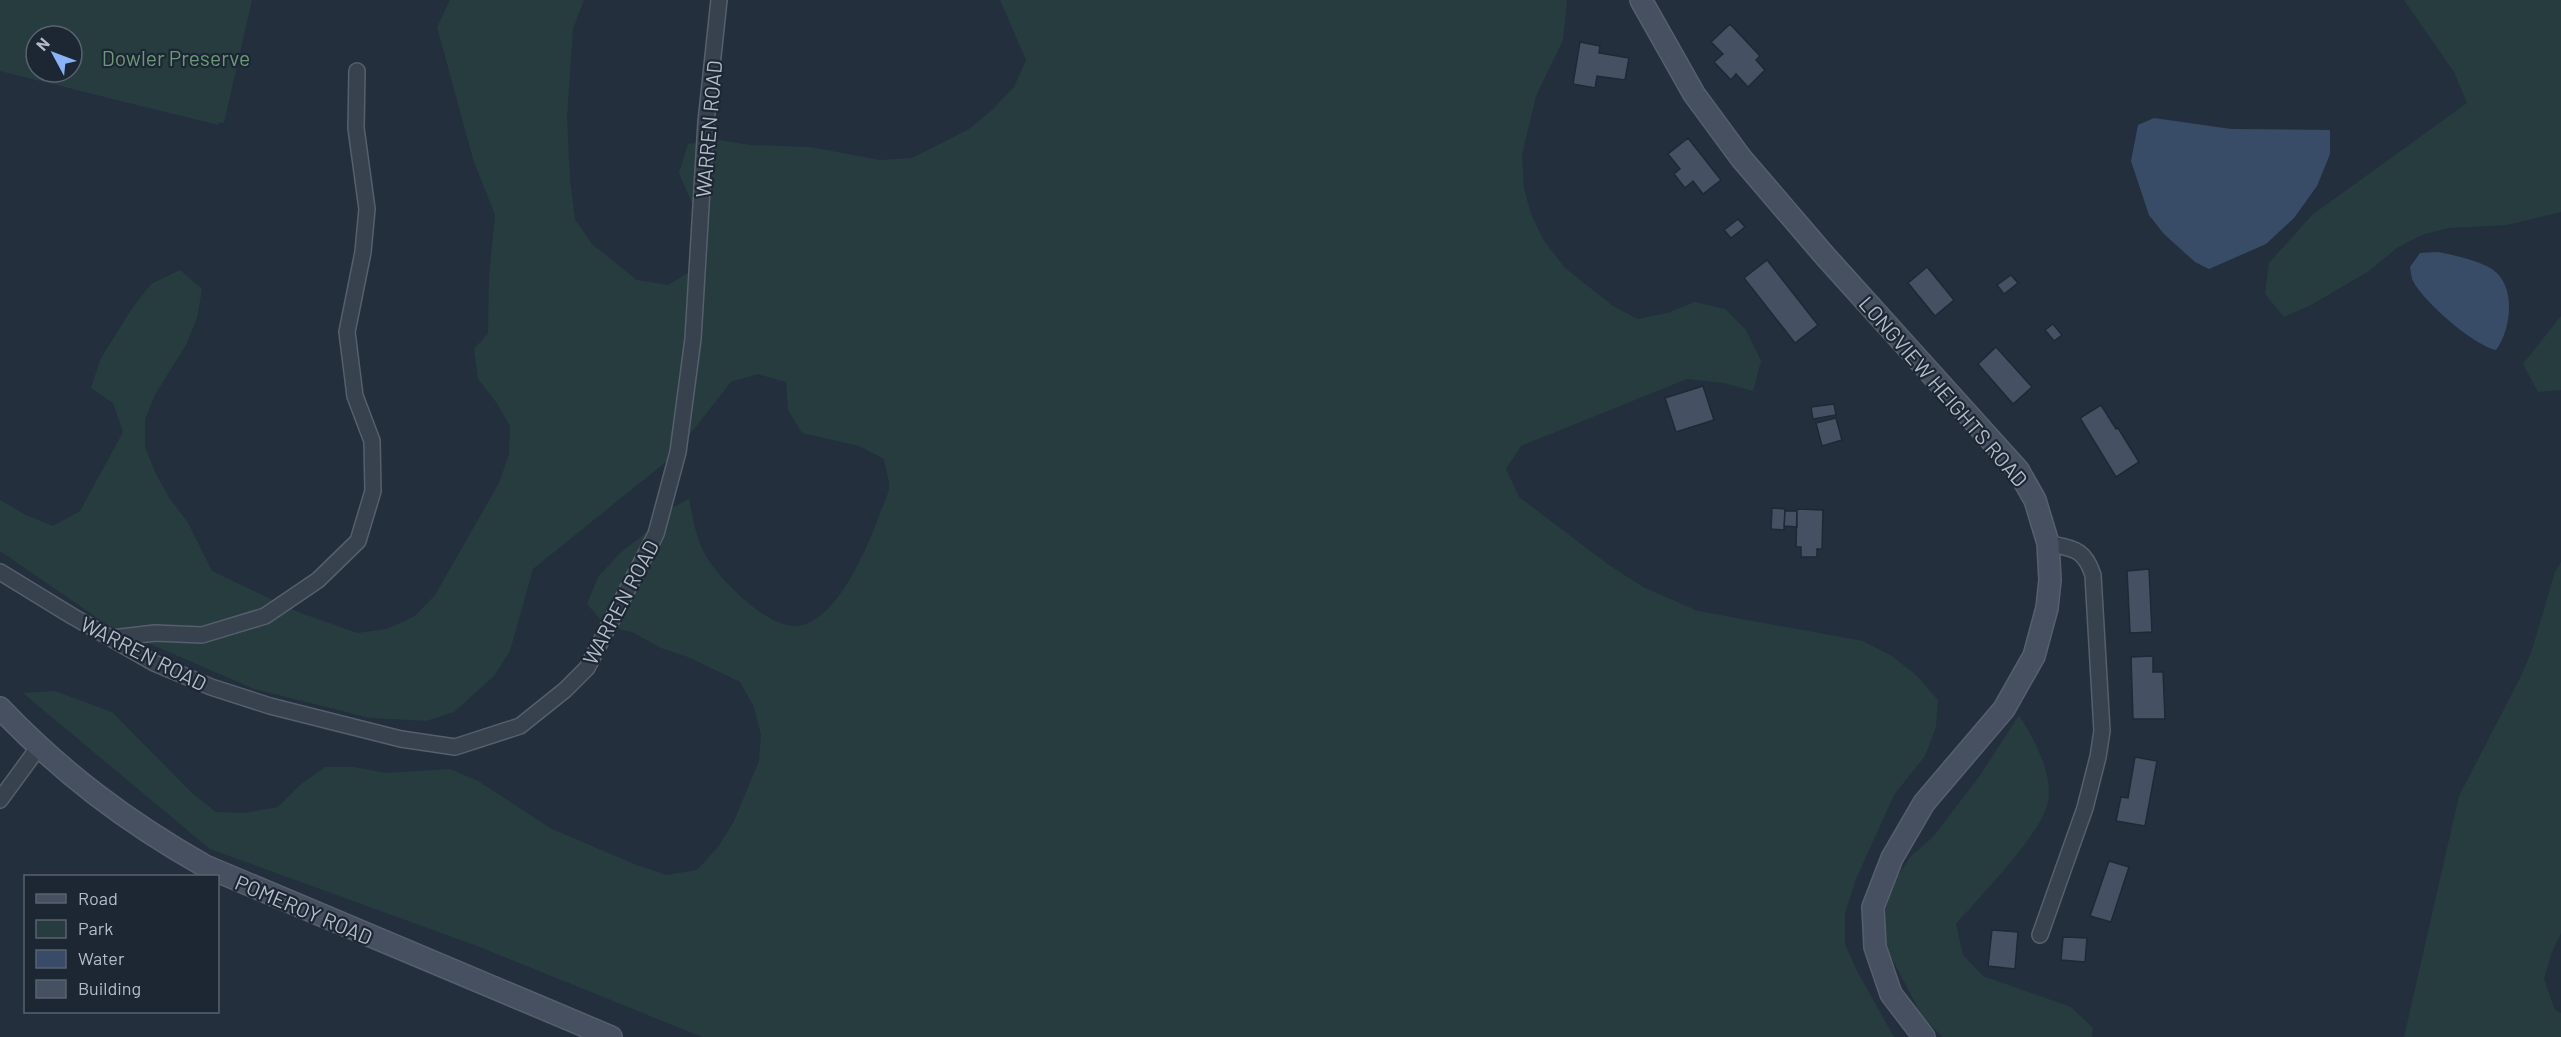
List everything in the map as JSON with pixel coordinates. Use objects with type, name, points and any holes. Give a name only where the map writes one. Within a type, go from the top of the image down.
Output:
[{"type":"street","name":"WARREN ROAD","points":[[0,572],[154,663],[211,687],[270,706],[401,739],[455,747],[520,726],[565,690],[587,668],[657,534],[678,452],[693,339],[706,123],[719,0]]},
{"type":"street","name":"LONGVIEW HEIGHTS ROAD","points":[[1641,0],[1694,94],[1741,158],[1825,256],[2018,470],[2035,500],[2048,543],[2050,580],[2047,608],[2034,656],[2004,709],[1924,803],[1892,858],[1873,907],[1875,947],[1891,994],[1924,1037]]},
{"type":"street","points":[[112,638],[155,633],[202,635],[265,616],[318,580],[358,541],[373,491],[372,441],[355,396],[347,332],[363,252],[367,209],[356,128],[357,71]]},
{"type":"street","points":[[2040,935],[2085,808],[2102,731],[2093,575],[2084,555],[2074,549],[2048,543]]},
{"type":"street","name":"POMEROY ROAD","points":[[0,708],[38,748],[133,823],[205,866],[611,1037]]},
{"type":"street","points":[[0,800],[38,748]]},
{"type":"green space","name":"Dowler Preserve","points":[[0,0],[252,0],[224,123],[219,122],[218,125],[52,84],[84,84],[84,24],[24,24],[24,77],[0,71]]},
{"type":"green space","points":[[450,0],[584,0],[573,29],[567,118],[570,179],[575,219],[592,244],[637,280],[668,285],[694,269],[708,241],[679,173],[688,144],[718,140],[751,145],[810,147],[880,160],[912,158],[969,129],[992,110],[1014,87],[1026,60],[1000,0],[1567,0],[1563,40],[1536,96],[1522,155],[1524,188],[1531,214],[1544,241],[1565,268],[1613,306],[1638,319],[1667,313],[1695,302],[1725,309],[1746,330],[1761,361],[1753,391],[1724,383],[1687,379],[1521,446],[1506,469],[1519,497],[1609,565],[1643,587],[1698,611],[1863,641],[1892,656],[1917,676],[1938,700],[1936,727],[1925,756],[1894,795],[1856,879],[1845,913],[1845,944],[1857,971],[1894,1037],[702,1037],[477,946],[210,849],[23,693],[55,691],[112,712],[193,794],[216,812],[244,813],[278,807],[300,785],[325,767],[354,767],[386,773],[450,769],[478,781],[552,829],[637,865],[666,875],[697,870],[718,847],[734,821],[759,761],[761,735],[754,707],[740,682],[688,657],[661,648],[634,633],[605,625],[587,604],[598,577],[620,553],[642,536],[662,513],[689,499],[700,543],[712,566],[733,589],[759,611],[772,620],[785,625],[797,626],[812,621],[825,612],[849,582],[874,530],[889,490],[884,459],[859,446],[802,433],[788,410],[786,382],[758,374],[731,382],[672,457],[533,569],[510,651],[494,676],[454,712],[426,721],[370,718],[254,689],[109,626],[0,551],[0,500],[26,515],[53,526],[80,511],[123,432],[113,403],[91,388],[101,358],[133,307],[151,284],[180,270],[202,289],[197,318],[186,345],[156,393],[145,419],[145,447],[156,474],[170,499],[187,521],[212,571],[298,612],[357,633],[387,629],[415,616],[435,595],[499,483],[509,454],[510,426],[496,402],[478,379],[474,349],[488,333],[489,276],[495,215],[473,159],[437,27]]},
{"type":"green space","points":[[2404,0],[2561,0],[2561,212],[2507,225],[2449,228],[2422,235],[2397,248],[2369,271],[2311,305],[2284,317],[2265,294],[2269,263],[2312,215],[2467,103],[2454,72]]},
{"type":"green space","points":[[2561,316],[2561,390],[2538,392],[2523,364]]},
{"type":"green space","points":[[2561,562],[2561,933],[2552,952],[2544,979],[2555,1010],[2561,1013],[2561,1037],[2404,1037],[2459,796],[2531,653],[2555,572]]},
{"type":"green space","points":[[2019,715],[2036,745],[2045,768],[2049,791],[2048,802],[2043,816],[2022,848],[1956,924],[1963,955],[1983,976],[2071,1007],[2093,1028],[2092,1037],[1942,1037],[1921,1014],[1882,940],[1886,909],[1894,881],[1911,856],[1933,837],[1981,774]]},
{"type":"water","points":[[2154,118],[2231,129],[2330,130],[2330,154],[2317,186],[2294,218],[2266,244],[2209,269],[2195,262],[2164,234],[2149,215],[2131,161],[2138,125]]},
{"type":"water","points":[[2438,252],[2481,263],[2500,277],[2505,286],[2509,308],[2505,331],[2496,350],[2475,340],[2450,322],[2427,300],[2413,281],[2410,267],[2420,253]]},
{"type":"building","points":[[1730,24],[1760,56],[1756,60],[1765,70],[1748,87],[1736,74],[1731,80],[1714,62],[1723,54],[1711,42]]},
{"type":"building","points":[[1580,42],[1600,46],[1599,53],[1629,58],[1625,80],[1597,76],[1595,88],[1573,84]]},
{"type":"building","points":[[1688,138],[1721,180],[1703,194],[1693,181],[1685,188],[1674,174],[1680,169],[1668,154]]},
{"type":"building","points":[[1738,219],[1745,227],[1731,238],[1724,230]]},
{"type":"building","points":[[1767,260],[1818,325],[1795,343],[1744,278]]},
{"type":"building","points":[[1927,267],[1954,300],[1935,316],[1908,283]]},
{"type":"building","points":[[2011,275],[2018,283],[2004,294],[1997,285]]},
{"type":"building","points":[[2053,324],[2062,335],[2054,341],[2045,330]]},
{"type":"building","points":[[1996,347],[2032,387],[2013,404],[1978,364]]},
{"type":"building","points":[[1703,386],[1714,420],[1676,432],[1665,398]]},
{"type":"building","points":[[1834,404],[1836,415],[1813,419],[1811,407]]},
{"type":"building","points":[[2101,405],[2139,462],[2116,477],[2080,418]]},
{"type":"building","points":[[1836,418],[1842,440],[1822,446],[1816,423]]},
{"type":"building","points":[[1772,508],[1785,509],[1784,530],[1771,529]]},
{"type":"building","points":[[1797,509],[1823,510],[1822,549],[1817,549],[1817,557],[1801,557],[1801,547],[1796,547]]},
{"type":"building","points":[[1785,511],[1797,511],[1797,527],[1784,526]]},
{"type":"building","points":[[2149,569],[2152,632],[2130,633],[2127,571]]},
{"type":"building","points":[[2153,656],[2153,672],[2163,672],[2165,719],[2133,719],[2131,657]]},
{"type":"building","points":[[2135,757],[2157,761],[2145,826],[2116,821],[2121,797],[2128,798]]},
{"type":"building","points":[[2109,861],[2129,867],[2111,922],[2090,916]]},
{"type":"building","points":[[1992,930],[2018,932],[2015,969],[1988,966]]},
{"type":"building","points":[[2063,937],[2087,938],[2085,962],[2061,960]]}]
